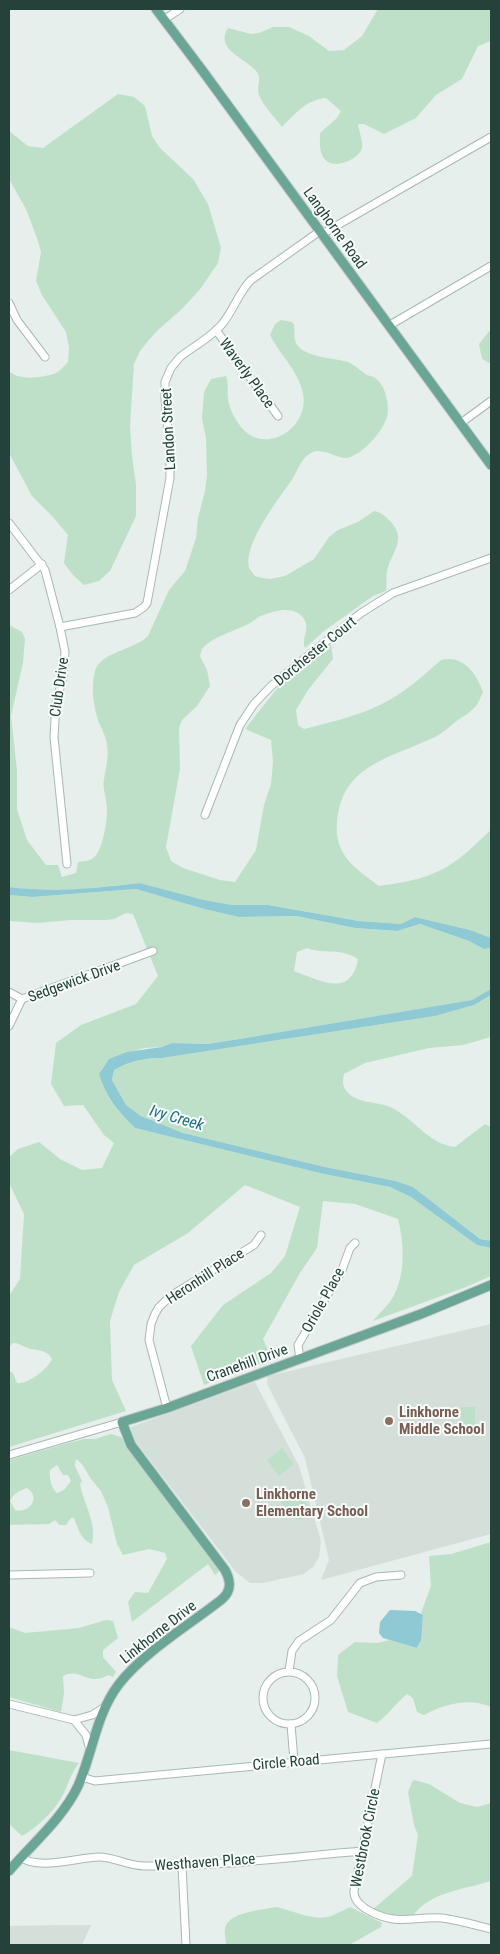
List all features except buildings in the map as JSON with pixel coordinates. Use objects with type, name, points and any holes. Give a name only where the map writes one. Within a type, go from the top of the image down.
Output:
[{"type":"main road","name":"Langhorne Road","points":[[156,9],[491,465]]},
{"type":"main road","name":"Cranehill Drive","points":[[122,1422],[167,1408],[421,1314],[491,1285]]},
{"type":"main road","name":"Linkhorne Drive","points":[[9,1871],[65,1808],[82,1777],[105,1706],[118,1685],[138,1663],[222,1600],[228,1592],[230,1583],[225,1570],[132,1445],[122,1422]]},
{"type":"street","points":[[165,19],[180,9]]},
{"type":"street","name":"Landon Street","points":[[60,626],[135,613],[147,603],[170,478],[170,448],[165,382],[175,362],[216,330],[230,314],[246,285],[321,232],[491,137]]},
{"type":"street","points":[[390,325],[491,266]]},
{"type":"street","points":[[9,303],[17,320],[45,357]]},
{"type":"street","name":"Waverly Place","points":[[216,330],[278,416]]},
{"type":"street","points":[[461,423],[491,401]]},
{"type":"street","name":"Club Drive","points":[[9,523],[42,564],[48,577],[60,626],[65,664],[56,703],[54,737],[67,864]]},
{"type":"street","name":"Dorchester Court","points":[[206,814],[240,725],[254,704],[271,686],[354,618],[393,593],[491,558]]},
{"type":"street","points":[[9,590],[42,564]]},
{"type":"street","name":"Sedgewick Drive","points":[[9,1026],[22,999],[153,951]]},
{"type":"street","points":[[9,992],[22,999]]},
{"type":"street","name":"Heronhill Place","points":[[167,1408],[149,1340],[151,1324],[158,1307],[172,1294],[254,1245],[261,1235]]},
{"type":"street","name":"Oriole Place","points":[[300,1358],[298,1345],[342,1270],[350,1248],[355,1243]]},
{"type":"street","name":"Cranehill Drive","points":[[9,1455],[122,1422]]},
{"type":"street","points":[[9,1575],[90,1573]]},
{"type":"street","points":[[289,1671],[292,1651],[299,1641],[331,1620],[360,1583],[376,1577],[401,1575]]},
{"type":"street","points":[[289,1671],[297,1673],[307,1680],[313,1686],[315,1695],[312,1711],[306,1718],[291,1724],[284,1724],[270,1717],[262,1697],[264,1689],[272,1677],[289,1671]]},
{"type":"street","points":[[9,1704],[74,1720],[92,1714],[105,1706]]},
{"type":"street","points":[[74,1720],[86,1735],[90,1750]]},
{"type":"street","points":[[291,1724],[294,1761]]},
{"type":"street","name":"Circle Road","points":[[82,1777],[105,1780],[491,1744]]},
{"type":"street","name":"Westbrook Circle","points":[[382,1754],[354,1897],[360,1905],[390,1920],[405,1921],[441,1918],[491,1929]]},
{"type":"street","name":"Westhaven Place","points":[[21,1857],[25,1861],[33,1862],[62,1862],[100,1857],[141,1866],[182,1866],[362,1850]]},
{"type":"street","points":[[182,1866],[186,1945]]},
{"type":"shaded area","name":"Linkhorne Middle School","points":[[491,1324],[491,1534],[321,1580],[329,1560],[305,1458],[267,1384],[268,1376]]},
{"type":"shaded area","name":"Linkhorne Elementary School","points":[[255,1382],[299,1466],[321,1541],[319,1557],[313,1567],[304,1574],[263,1583],[250,1583],[236,1572],[136,1442],[132,1435],[131,1427]]},
{"type":"shaded area","points":[[91,1925],[82,1945],[9,1945],[9,1926]]},
{"type":"green space","points":[[378,9],[491,9],[491,41],[478,46],[462,79],[436,95],[416,118],[384,134],[364,124],[358,124],[362,145],[360,153],[344,163],[332,163],[323,157],[320,133],[337,118],[341,111],[326,98],[319,99],[307,104],[282,127],[261,99],[258,92],[259,77],[257,72],[228,48],[225,36],[228,28],[251,34],[273,27],[289,27],[309,36],[329,51],[344,50],[362,36]]},
{"type":"green space","points":[[118,94],[134,97],[145,106],[152,136],[160,148],[193,179],[208,204],[221,248],[218,263],[201,288],[149,340],[140,351],[134,364],[130,425],[136,485],[136,516],[110,571],[99,581],[84,585],[64,563],[68,535],[32,496],[9,453],[9,371],[19,376],[31,378],[56,373],[68,362],[69,347],[66,332],[42,295],[36,281],[41,252],[26,209],[9,179],[9,131],[28,146],[43,148]]},
{"type":"green space","points":[[281,320],[292,322],[294,325],[295,341],[302,350],[315,355],[348,362],[378,380],[385,392],[388,411],[387,418],[378,433],[358,453],[344,458],[315,451],[304,458],[256,535],[251,547],[249,568],[255,576],[263,578],[270,579],[285,576],[314,559],[329,537],[338,530],[358,522],[374,511],[385,516],[395,528],[398,534],[397,546],[387,571],[386,591],[373,596],[324,631],[305,648],[306,622],[298,613],[286,610],[260,616],[245,626],[212,641],[202,649],[200,656],[207,670],[210,686],[197,706],[182,720],[179,728],[180,769],[166,847],[171,861],[183,868],[220,880],[235,882],[256,850],[264,805],[271,784],[273,762],[271,740],[245,729],[279,686],[331,644],[333,659],[308,690],[296,710],[298,725],[304,729],[373,708],[390,700],[406,689],[441,660],[456,660],[473,672],[480,685],[483,692],[476,706],[437,736],[387,757],[359,775],[348,787],[341,803],[337,834],[339,844],[348,860],[379,886],[417,879],[439,871],[460,858],[491,830],[491,938],[470,930],[415,917],[401,924],[359,921],[268,905],[232,905],[204,900],[140,883],[83,889],[34,890],[9,887],[9,625],[22,632],[25,639],[23,663],[11,716],[17,770],[17,809],[27,840],[46,865],[58,865],[62,877],[76,873],[78,862],[90,860],[96,855],[102,844],[105,829],[107,809],[104,782],[108,749],[94,702],[93,683],[95,671],[103,659],[135,645],[148,636],[169,590],[185,571],[196,538],[207,475],[206,438],[202,419],[204,392],[211,379],[226,376],[229,402],[235,417],[241,427],[251,436],[262,439],[284,434],[293,427],[300,417],[303,406],[301,386],[298,378],[270,335],[275,324]]},
{"type":"green space","points":[[491,329],[491,364],[482,359],[479,344]]},
{"type":"green space","points":[[136,889],[239,917],[296,916],[355,928],[397,931],[420,924],[469,941],[484,949],[491,948],[491,989],[473,1000],[207,1044],[172,1043],[162,1047],[144,1048],[109,1059],[99,1074],[113,1104],[135,1128],[324,1174],[390,1187],[411,1197],[477,1245],[491,1248],[491,1276],[373,1321],[391,1300],[400,1278],[403,1258],[402,1238],[398,1219],[355,1204],[323,1201],[317,1248],[300,1273],[263,1339],[272,1359],[204,1385],[191,1346],[223,1305],[271,1273],[285,1256],[300,1207],[245,1185],[188,1233],[134,1265],[119,1292],[110,1321],[112,1380],[126,1411],[9,1447],[9,1371],[13,1373],[17,1383],[26,1382],[37,1376],[52,1359],[43,1351],[16,1343],[9,1347],[9,1296],[20,1279],[24,1214],[9,1183],[9,1157],[18,1149],[39,1142],[60,1159],[82,1170],[102,1168],[114,1143],[104,1135],[83,1105],[64,1106],[51,1084],[56,1043],[81,1025],[136,1004],[158,976],[133,914],[126,913],[114,919],[106,920],[71,920],[38,923],[9,921],[9,895],[32,897]],"holes":[[[307,948],[345,953],[358,959],[349,979],[341,983],[323,982],[294,971],[297,952]]]},
{"type":"green space","points":[[491,995],[491,1037],[463,1045],[429,1048],[365,1063],[344,1074],[343,1085],[349,1094],[354,1097],[390,1107],[406,1117],[429,1136],[446,1145],[455,1147],[485,1124],[491,1127],[491,1241],[480,1239],[413,1187],[396,1181],[325,1167],[183,1133],[141,1116],[126,1105],[112,1080],[114,1070],[137,1061],[435,1016],[474,1005]]},
{"type":"green space","points":[[461,1407],[475,1407],[475,1436],[462,1436]]},
{"type":"green space","points":[[111,1434],[121,1437],[219,1567],[218,1573],[215,1575],[208,1564],[132,1622],[128,1602],[135,1592],[148,1593],[167,1559],[165,1553],[149,1549],[123,1555],[117,1544],[108,1507],[101,1491],[82,1464],[76,1459],[75,1466],[82,1481],[80,1484],[93,1528],[92,1544],[83,1537],[74,1518],[71,1518],[66,1525],[59,1525],[55,1520],[49,1524],[9,1525],[9,1460],[84,1439],[95,1439]],"holes":[[[57,1465],[63,1475],[68,1475],[71,1481],[64,1490],[57,1493],[50,1479],[50,1470]],[[27,1488],[33,1496],[32,1504],[25,1510],[15,1510],[10,1501],[13,1496]]]},
{"type":"green space","points":[[282,1448],[294,1464],[279,1476],[267,1460]]},
{"type":"green space","points":[[291,1488],[302,1492],[312,1516],[297,1521],[292,1513],[288,1514],[276,1493]]},
{"type":"green space","points":[[491,1542],[491,1707],[475,1702],[457,1703],[424,1715],[417,1712],[413,1698],[407,1694],[377,1723],[348,1712],[337,1676],[338,1655],[355,1642],[377,1643],[390,1640],[418,1648],[423,1619],[421,1613],[431,1586],[429,1556],[451,1554]]},
{"type":"green space","points":[[106,1620],[113,1621],[118,1638],[103,1650],[103,1657],[116,1672],[113,1677],[109,1675],[95,1679],[75,1674],[63,1676],[64,1693],[61,1712],[9,1697],[9,1627],[25,1633],[79,1628]]},
{"type":"green space","points":[[9,1750],[79,1763],[55,1807],[40,1823],[22,1836],[9,1824]]},
{"type":"green space","points":[[414,1780],[429,1784],[460,1803],[477,1807],[491,1803],[491,1881],[438,1897],[419,1908],[412,1917],[393,1918],[372,1910],[412,1876],[418,1835],[414,1825],[408,1792]]},
{"type":"green space","points":[[276,1907],[318,1918],[331,1916],[350,1907],[382,1923],[381,1927],[349,1945],[226,1945],[225,1929],[227,1923],[232,1919],[246,1913]]},
{"type":"water","points":[[140,883],[204,900],[232,905],[268,905],[359,921],[401,924],[415,917],[470,930],[491,938],[491,948],[484,949],[469,941],[420,924],[397,931],[355,928],[296,916],[239,917],[136,889],[32,897],[9,895],[9,887],[58,890]]},
{"type":"water","points":[[491,989],[491,995],[474,1005],[435,1016],[162,1058],[143,1059],[114,1070],[112,1080],[126,1105],[141,1116],[183,1133],[325,1167],[396,1181],[413,1187],[480,1239],[491,1241],[491,1248],[477,1245],[411,1197],[390,1187],[324,1174],[135,1128],[113,1104],[99,1074],[109,1059],[127,1052],[162,1047],[172,1043],[207,1044],[472,1000]]},
{"type":"water","points":[[390,1610],[415,1611],[423,1615],[421,1640],[417,1648],[383,1638],[379,1633],[380,1622]]},
{"type":"place","name":"Linkhorne Middle School","points":[[389,1421]]},
{"type":"place","name":"Linkhorne Elementary School","points":[[246,1503]]},
{"type":"water label","name":"Ivy Creek","points":[[177,1117]]}]
